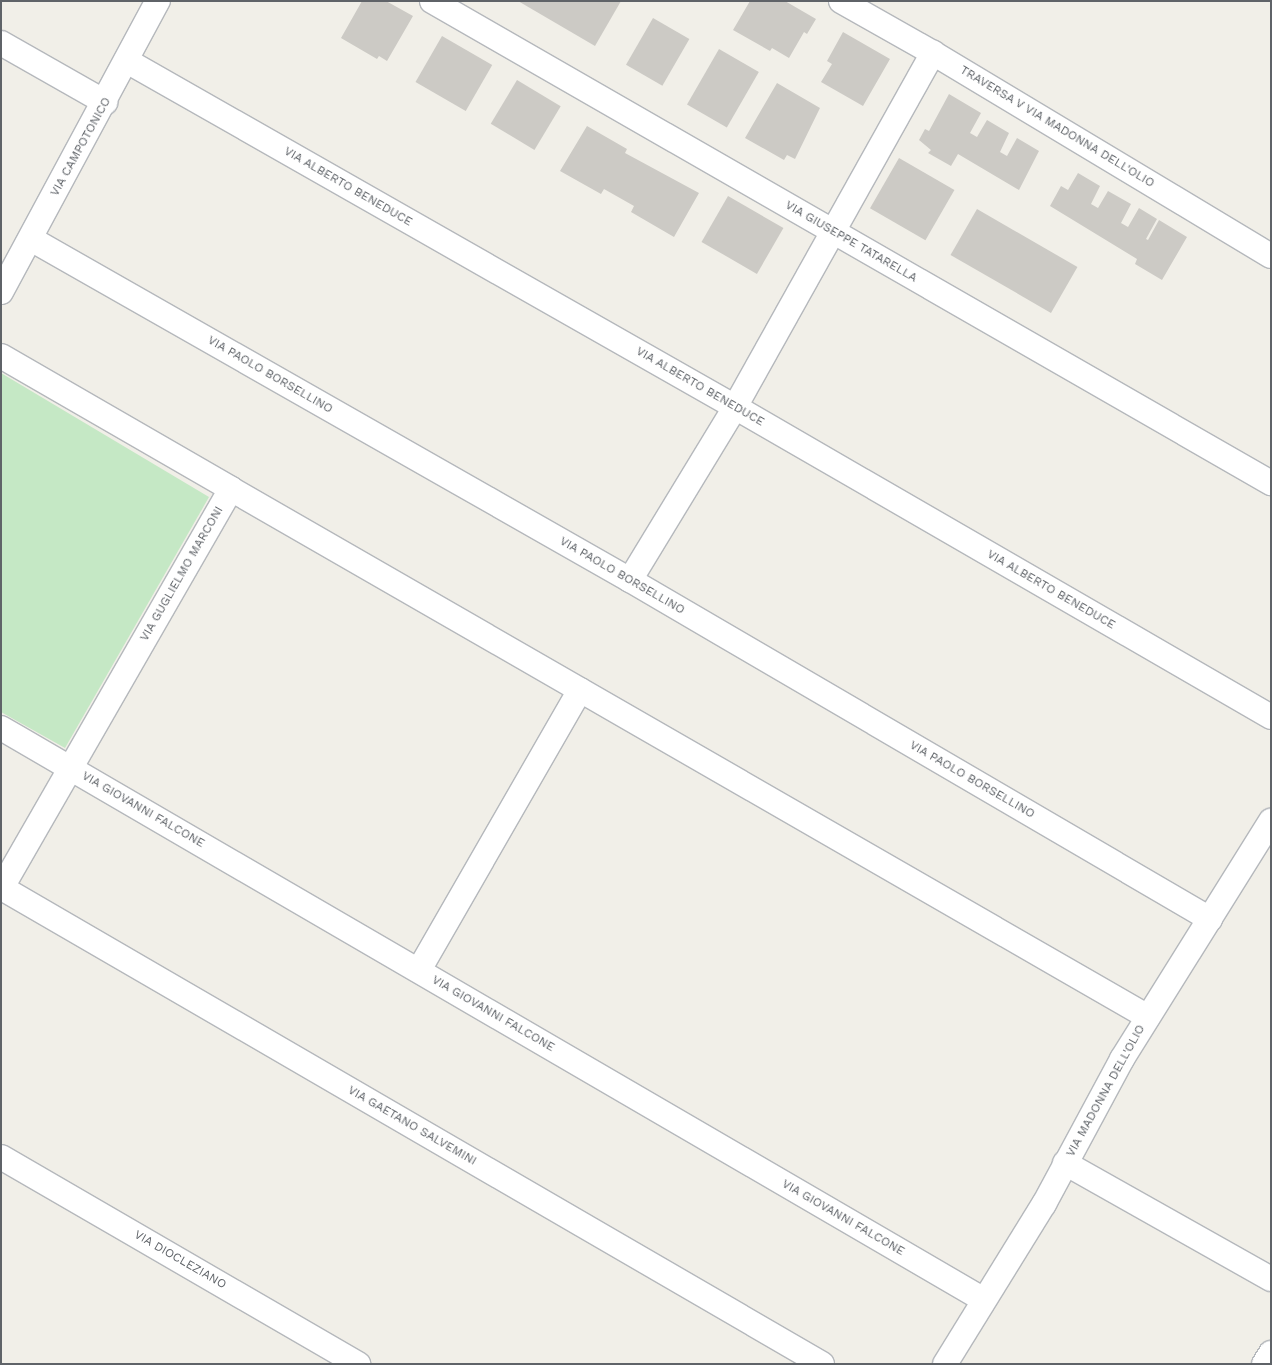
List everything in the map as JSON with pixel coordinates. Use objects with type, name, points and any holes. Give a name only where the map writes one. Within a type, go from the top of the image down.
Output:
[{"type":"street","name":"VIA CAMPOTONICO","points":[[1,292],[106,102],[158,1]]},
{"type":"street","name":"VIA GIUSEPPE TATARELLA","points":[[432,1],[1271,483]]},
{"type":"street","name":"TRAVERSA V VIA MADONNA DELL'OLIO","points":[[841,1],[933,53],[1271,256]]},
{"type":"street","points":[[1,43],[106,102]]},
{"type":"street","points":[[630,580],[735,407],[933,53]]},
{"type":"street","name":"VIA ALBERTO BENEDUCE","points":[[127,61],[735,407],[1271,717]]},
{"type":"street","name":"VIA PAOLO BORSELLINO","points":[[31,239],[630,580],[1210,918]]},
{"type":"street","points":[[1,356],[1148,1017]]},
{"type":"street","name":"VIA GUGLIELMO MARCONI","points":[[2,889],[231,490]]},
{"type":"street","points":[[419,970],[580,690]]},
{"type":"street","name":"VIA GIOVANNI FALCONE","points":[[1,728],[984,1300]]},
{"type":"street","name":"VIA MADONNA DELL'OLIO","points":[[946,1364],[1044,1204],[1122,1059],[1271,821]]},
{"type":"street","name":"VIA GAETANO SALVEMINI","points":[[2,889],[822,1364]]},
{"type":"street","name":"VIA DIOCLEZIANO","points":[[1,1157],[358,1364]]},
{"type":"street","points":[[1065,1163],[1271,1279]]},
{"type":"street","points":[[1264,1364],[1271,1353]]},
{"type":"green space","points":[[1,373],[209,497],[65,748],[1,712]]},
{"type":"building","points":[[362,1],[386,1],[413,16],[387,61],[379,56],[377,59],[341,38]]},
{"type":"building","points":[[518,1],[621,1],[595,46]]},
{"type":"building","points":[[750,1],[785,1],[816,19],[807,34],[804,32],[789,58],[772,48],[770,51],[733,30]]},
{"type":"building","points":[[653,18],[689,39],[662,86],[626,65]]},
{"type":"building","points":[[843,32],[890,59],[863,106],[821,82],[832,64],[827,61]]},
{"type":"building","points":[[442,36],[492,65],[466,111],[416,82]]},
{"type":"building","points":[[719,49],[759,72],[727,127],[687,104]]},
{"type":"building","points":[[517,80],[561,106],[534,150],[491,124]]},
{"type":"building","points":[[777,83],[820,108],[795,159],[787,155],[784,160],[745,138]]},
{"type":"building","points":[[949,94],[981,113],[970,133],[977,137],[987,120],[1009,133],[1000,152],[1007,156],[1017,138],[1039,151],[1019,190],[958,154],[951,166],[928,153],[931,150],[919,140],[925,129],[929,131]]},
{"type":"building","points":[[587,126],[627,149],[625,153],[699,193],[674,237],[631,212],[634,206],[604,189],[601,194],[560,171]]},
{"type":"building","points":[[899,158],[954,190],[925,240],[870,208]]},
{"type":"building","points":[[1078,173],[1100,186],[1091,204],[1098,208],[1108,191],[1131,204],[1121,223],[1128,227],[1139,208],[1157,219],[1146,239],[1148,240],[1159,220],[1187,237],[1162,280],[1135,264],[1137,259],[1050,206],[1061,186],[1068,190]]},
{"type":"building","points":[[728,196],[783,228],[757,274],[702,242]]},
{"type":"building","points":[[977,209],[1077,267],[1051,313],[950,255]]}]
